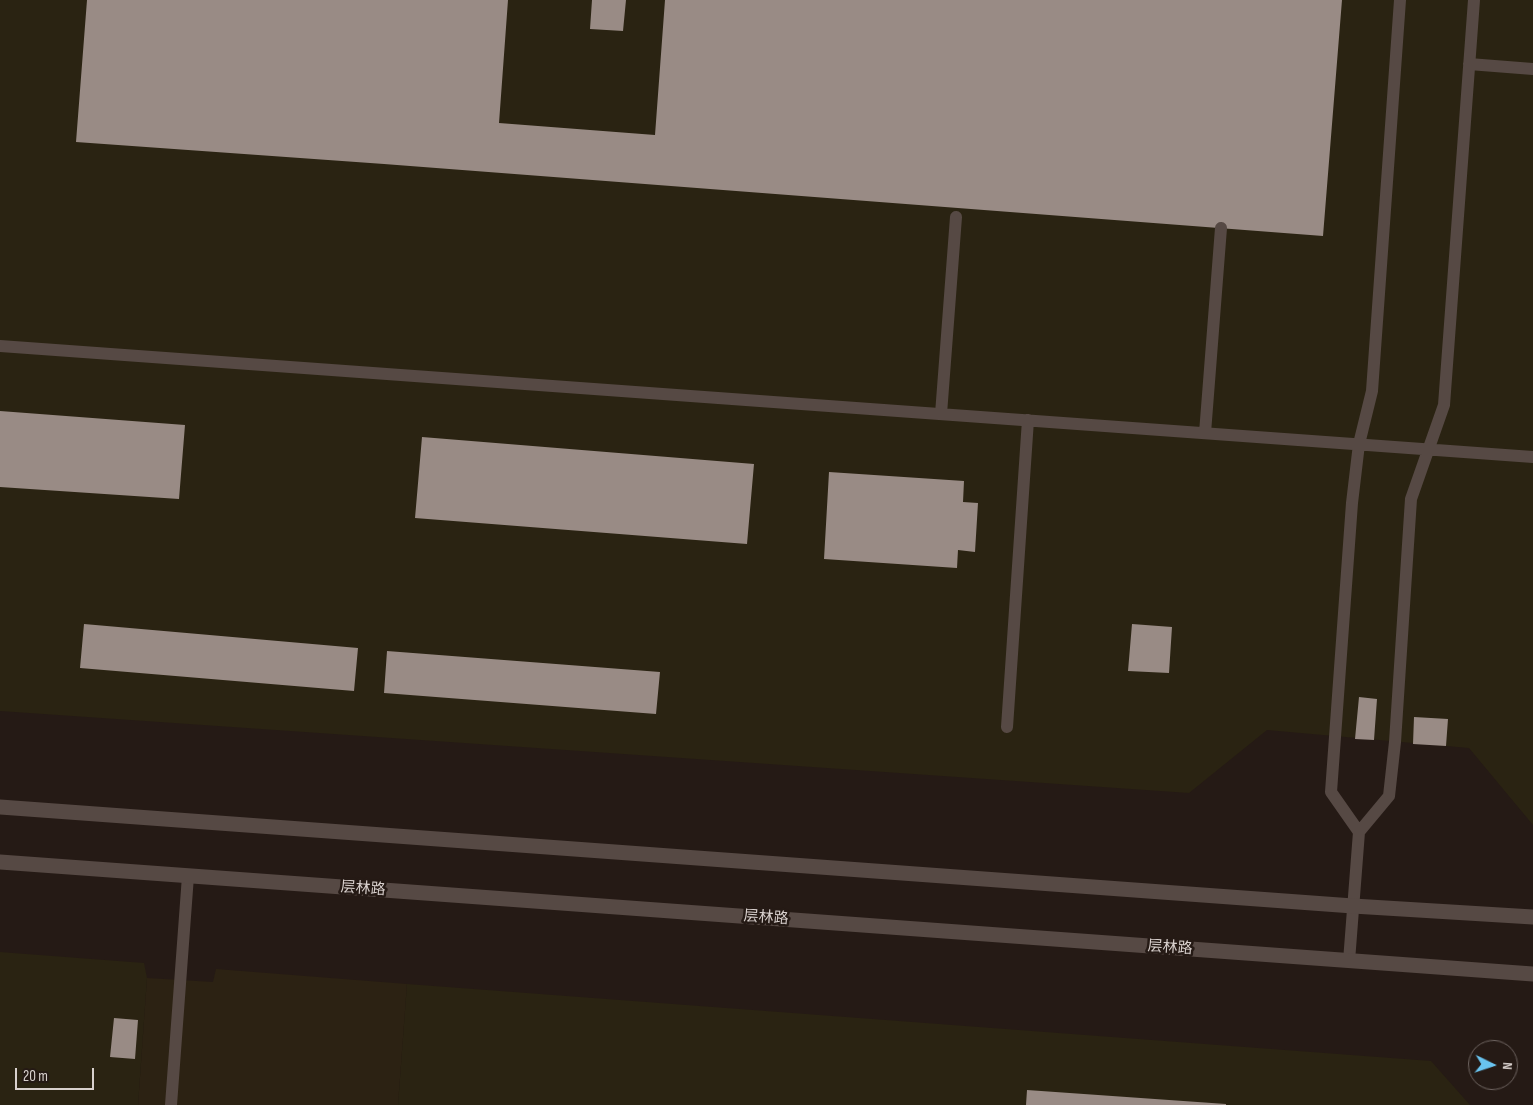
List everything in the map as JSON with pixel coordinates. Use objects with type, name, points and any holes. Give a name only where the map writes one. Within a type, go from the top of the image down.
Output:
[{"type":"street","points":[[0,807],[1353,906],[1533,917]]},
{"type":"street","name":"层林路","points":[[0,862],[1533,974]]},
{"type":"lane","points":[[1359,832],[1331,792],[1352,503],[1359,444],[1372,391],[1400,0]]},
{"type":"lane","points":[[1349,961],[1359,832],[1389,796],[1395,742],[1411,499],[1444,405],[1474,0]]},
{"type":"lane","points":[[1469,64],[1533,69]]},
{"type":"lane","points":[[941,414],[956,217]]},
{"type":"lane","points":[[1205,433],[1221,228]]},
{"type":"lane","points":[[0,346],[1533,457]]},
{"type":"lane","points":[[1006,727],[1028,420]]},
{"type":"lane","points":[[170,1105],[188,876]]},
{"type":"shaded area","points":[[0,0],[1533,0],[1533,825],[1469,748],[1267,730],[1189,793],[0,711]]},
{"type":"shaded area","points":[[0,952],[144,963],[147,978],[138,1105],[0,1105]]},
{"type":"shaded area","points":[[216,969],[407,984],[398,1105],[138,1105],[147,978],[213,982]]},
{"type":"shaded area","points":[[407,984],[1431,1061],[1470,1105],[398,1105]]},
{"type":"building","points":[[87,0],[508,0],[499,123],[655,135],[665,0],[1342,0],[1323,236],[76,142]]},
{"type":"building","points":[[592,0],[626,0],[623,31],[590,29]]},
{"type":"building","points":[[0,411],[185,425],[179,499],[0,487]]},
{"type":"building","points":[[422,437],[754,464],[747,544],[415,518]]},
{"type":"building","points":[[829,472],[964,481],[963,502],[978,503],[975,552],[958,550],[957,568],[824,559]]},
{"type":"building","points":[[84,624],[358,648],[354,691],[80,668]]},
{"type":"building","points":[[1132,624],[1172,627],[1169,673],[1128,671]]},
{"type":"building","points":[[387,651],[660,672],[656,714],[384,693]]},
{"type":"building","points":[[1359,697],[1377,699],[1374,740],[1355,739]]},
{"type":"building","points":[[1414,717],[1448,719],[1446,746],[1413,744]]},
{"type":"building","points":[[114,1018],[138,1020],[135,1059],[110,1057]]},
{"type":"building","points":[[1027,1090],[1226,1104],[1226,1105],[1026,1105]]}]
